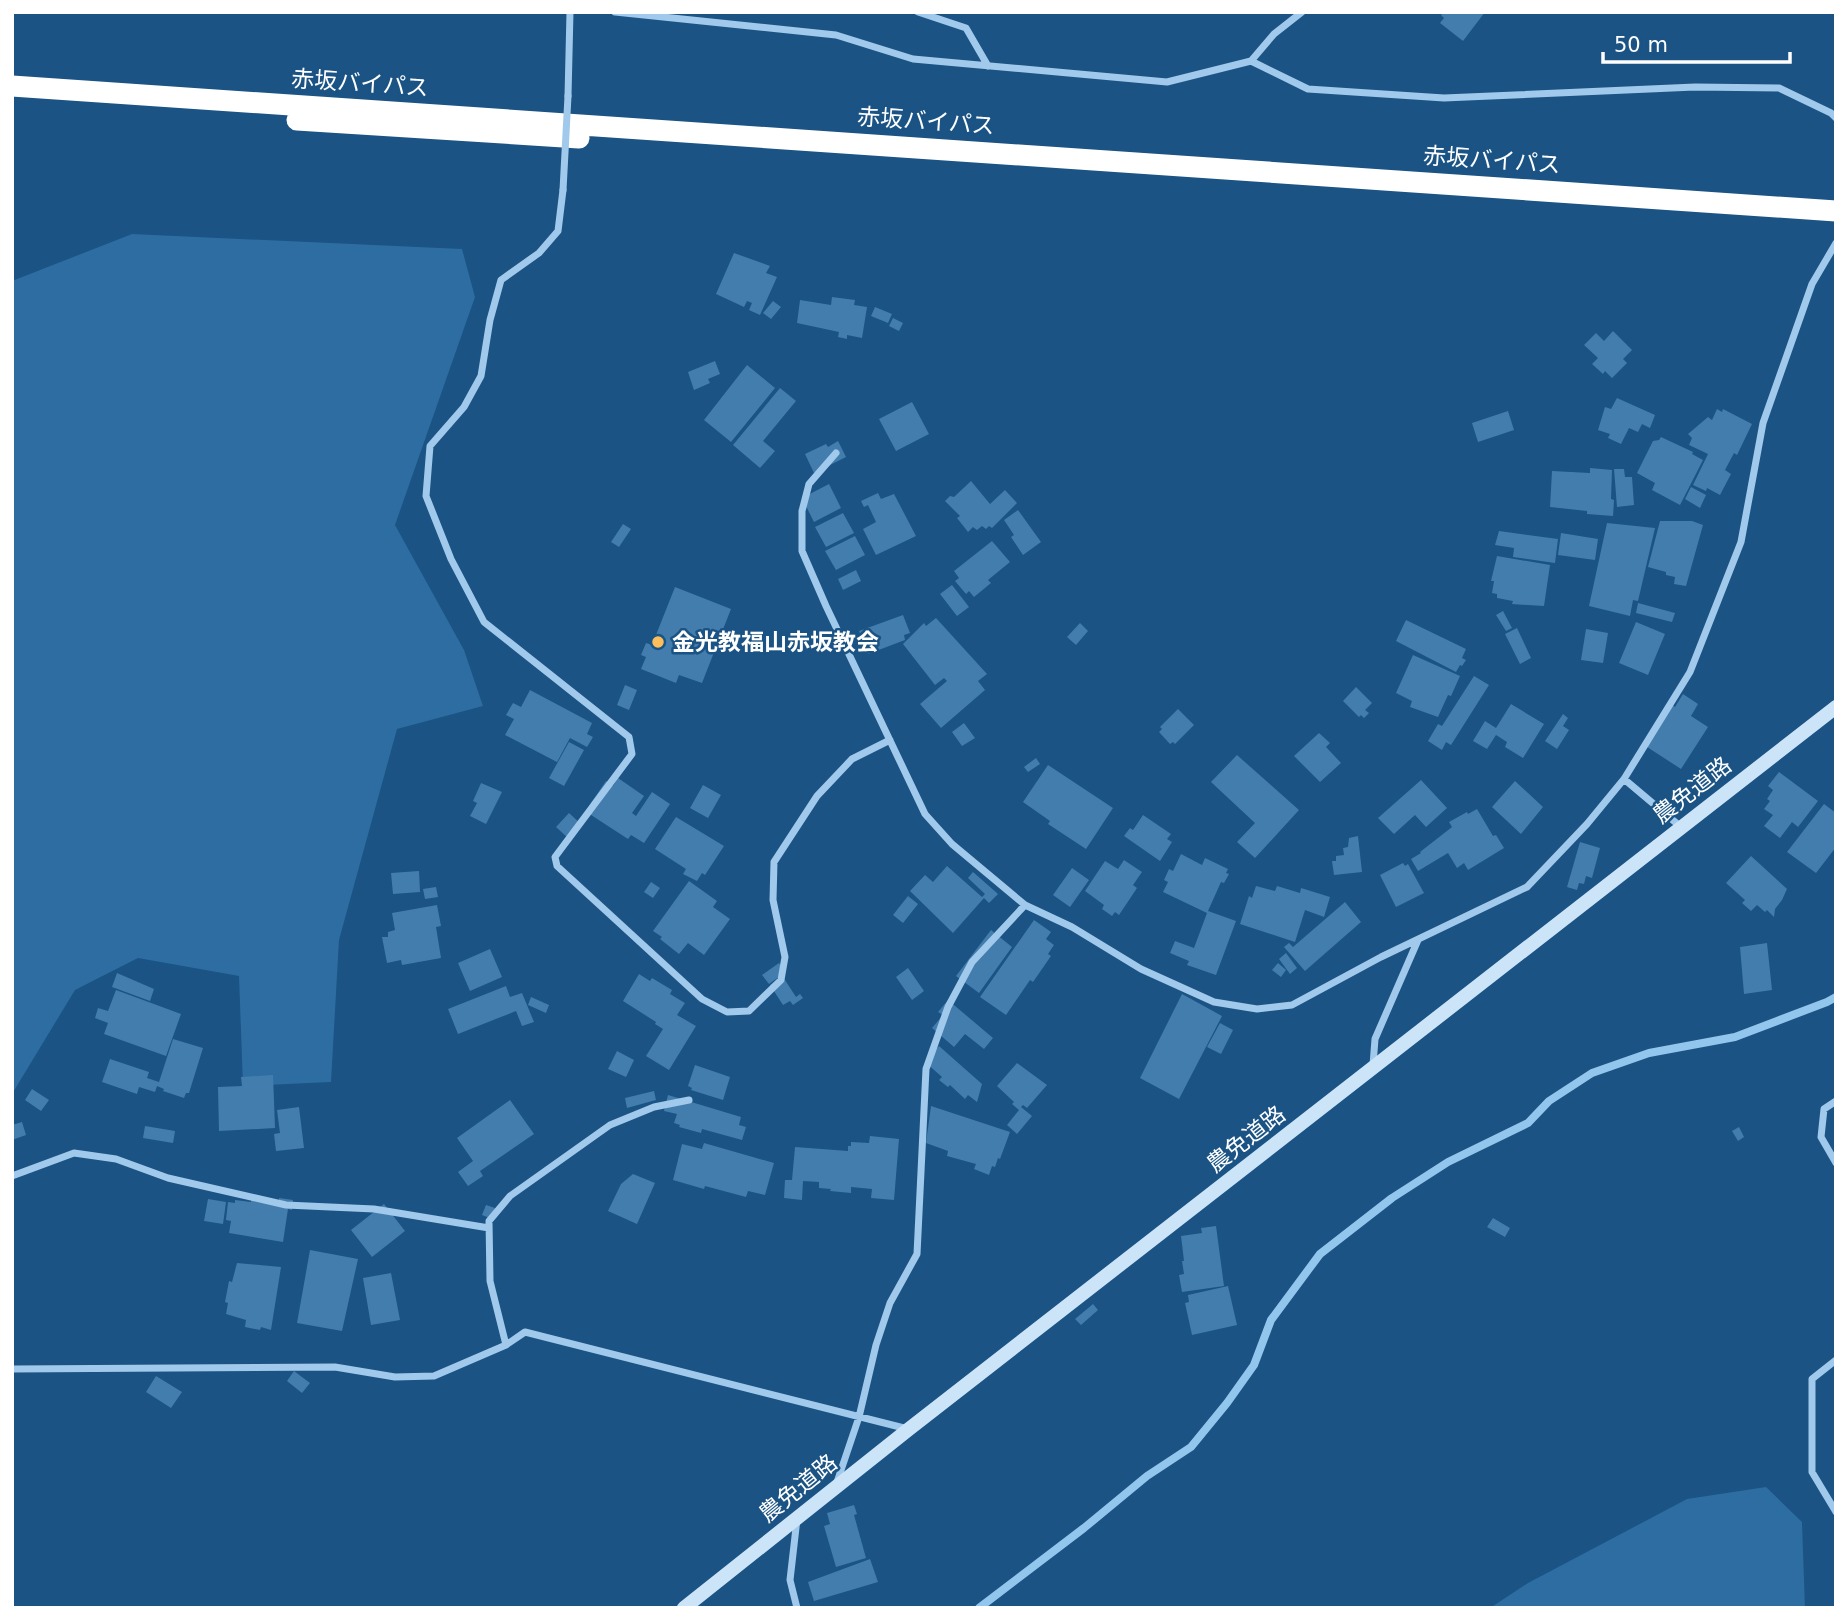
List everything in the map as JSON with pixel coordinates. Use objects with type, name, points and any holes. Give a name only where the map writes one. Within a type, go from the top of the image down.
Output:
[{"type":"highway","name":"赤坂バイパス","points":[[12,86],[1270,171],[1807,216],[1836,224]]},
{"type":"highway","name":"赤坂バイパス","points":[[12,99],[1807,216],[1836,211]]},
{"type":"street","points":[[570,12],[563,190],[558,231],[539,253],[501,280],[489,320],[481,376],[464,407],[430,446],[426,496],[451,559],[484,622],[629,737],[632,754],[555,857],[556,866],[702,999],[727,1012],[749,1011],[781,980],[786,957],[773,900],[774,862],[817,796],[852,759],[890,740]]},
{"type":"street","points":[[615,12],[836,35],[913,59],[1167,82],[1251,61],[1274,34],[1302,12]]},
{"type":"street","points":[[918,12],[965,27],[988,66]]},
{"type":"street","points":[[1251,61],[1308,89],[1444,97],[1695,88],[1779,88],[1836,118]]},
{"type":"street","points":[[836,453],[809,484],[802,510],[802,551],[925,814],[955,847],[1025,905],[1072,927],[1141,968],[1214,1002],[1257,1009],[1292,1005],[1527,887],[1587,824],[1624,779],[1690,672],[1741,542],[1763,423],[1812,284],[1836,243]]},
{"type":"street","name":"農免道路","points":[[684,1608],[909,1429],[1836,707]]},
{"type":"street","points":[[1624,779],[1681,827]]},
{"type":"street","points":[[835,1488],[859,1417],[876,1345],[890,1303],[917,1254],[926,1069],[948,1006],[972,962],[1025,905]]},
{"type":"street","points":[[1373,1069],[1374,1039],[1418,940]]},
{"type":"street","points":[[506,1345],[490,1282],[489,1221],[510,1196],[610,1125],[654,1107],[689,1100]]},
{"type":"street","points":[[1836,1101],[1824,1109],[1821,1137],[1836,1163]]},
{"type":"street","points":[[12,1177],[74,1153],[116,1159],[168,1178],[286,1205],[374,1209],[489,1228]]},
{"type":"street","points":[[12,1369],[335,1367],[395,1377],[434,1377],[506,1345],[524,1332],[909,1429]]},
{"type":"street","points":[[1836,1360],[1812,1379],[1812,1472],[1836,1512]]},
{"type":"street","points":[[797,1519],[790,1580],[797,1608]]},
{"type":"shaded area","points":[[132,234],[462,249],[475,297],[395,525],[464,650],[483,706],[397,729],[339,940],[331,1082],[243,1086],[239,976],[138,958],[75,990],[12,1094],[12,281]]},
{"type":"shaded area","points":[[1766,1487],[1802,1522],[1805,1608],[1490,1608],[1528,1583],[1687,1499]]},
{"type":"building","points":[[1443,12],[1485,12],[1463,41],[1440,23],[1444,18],[1441,15]]},
{"type":"building","points":[[734,253],[770,266],[766,273],[777,277],[760,315],[749,310],[752,303],[747,301],[744,307],[716,294]]},
{"type":"building","points":[[832,297],[855,300],[854,305],[867,307],[862,338],[847,335],[847,339],[838,337],[839,332],[797,323],[800,300],[831,305]]},
{"type":"building","points":[[773,301],[781,307],[771,319],[763,313]]},
{"type":"building","points":[[875,307],[892,314],[888,323],[871,316]]},
{"type":"building","points":[[893,318],[903,323],[899,331],[889,326]]},
{"type":"building","points":[[1613,331],[1632,350],[1623,359],[1627,363],[1612,378],[1592,364],[1598,358],[1584,345],[1596,333],[1604,341]]},
{"type":"building","points":[[715,361],[720,374],[708,379],[710,383],[694,390],[688,372]]},
{"type":"building","points":[[747,365],[775,388],[731,442],[704,420]]},
{"type":"building","points":[[780,388],[796,401],[763,441],[775,451],[760,468],[733,445]]},
{"type":"building","points":[[1617,398],[1655,415],[1650,428],[1642,424],[1638,432],[1629,428],[1621,444],[1608,438],[1610,434],[1598,430],[1605,407],[1611,409]]},
{"type":"building","points":[[912,402],[929,434],[896,451],[879,419]]},
{"type":"building","points":[[1717,409],[1722,412],[1723,409],[1752,424],[1737,455],[1734,453],[1725,470],[1731,474],[1720,495],[1693,485],[1708,454],[1689,445],[1692,438],[1688,434],[1708,417],[1712,420]]},
{"type":"building","points":[[1508,411],[1514,430],[1478,442],[1472,423]]},
{"type":"building","points":[[1661,437],[1693,452],[1692,454],[1703,460],[1680,505],[1652,490],[1655,483],[1637,473],[1653,441]]},
{"type":"building","points":[[838,441],[846,457],[814,473],[805,454]]},
{"type":"building","points":[[1590,468],[1612,470],[1613,516],[1550,507],[1552,471],[1590,473]]},
{"type":"building","points":[[1614,469],[1624,469],[1625,477],[1632,477],[1634,505],[1617,507]]},
{"type":"building","points":[[971,481],[990,504],[1005,490],[1017,503],[992,528],[989,526],[986,529],[982,526],[977,530],[973,527],[968,532],[957,518],[960,516],[945,501],[950,496],[954,497]]},
{"type":"building","points":[[829,484],[841,508],[814,522],[802,498]]},
{"type":"building","points":[[1691,487],[1706,495],[1700,508],[1685,499]]},
{"type":"building","points":[[878,493],[881,499],[894,494],[916,536],[876,555],[863,529],[876,522],[868,505],[864,507],[861,501]]},
{"type":"building","points":[[1018,510],[1041,542],[1023,555],[1004,520]]},
{"type":"building","points":[[843,513],[854,533],[826,547],[815,527]]},
{"type":"building","points":[[1660,521],[1692,521],[1703,525],[1686,586],[1674,584],[1675,577],[1666,575],[1666,572],[1648,567]]},
{"type":"building","points":[[1607,523],[1655,528],[1638,601],[1633,600],[1630,616],[1589,606]]},
{"type":"building","points":[[623,524],[631,529],[619,547],[611,542]]},
{"type":"building","points":[[1499,531],[1558,539],[1555,563],[1513,557],[1514,548],[1495,545]]},
{"type":"building","points":[[1561,533],[1598,539],[1595,560],[1558,555]]},
{"type":"building","points":[[855,536],[865,555],[836,570],[825,551]]},
{"type":"building","points":[[992,541],[1010,562],[988,580],[991,583],[974,597],[969,591],[966,594],[955,581],[959,578],[954,571]]},
{"type":"building","points":[[1497,556],[1550,565],[1544,606],[1512,604],[1513,601],[1497,598],[1497,594],[1492,593],[1494,581],[1491,581]]},
{"type":"building","points":[[856,570],[861,581],[843,590],[838,579]]},
{"type":"building","points":[[952,585],[969,607],[957,616],[940,594]]},
{"type":"building","points":[[675,587],[731,609],[702,683],[679,675],[676,683],[641,669],[646,657],[641,655],[646,643],[652,645]]},
{"type":"building","points":[[1638,603],[1675,613],[1672,622],[1636,613]]},
{"type":"building","points":[[1503,611],[1512,628],[1506,631],[1496,615]]},
{"type":"building","points":[[903,615],[910,633],[904,635],[905,640],[868,654],[859,631]]},
{"type":"building","points":[[936,618],[987,674],[978,681],[985,690],[941,728],[920,704],[947,681],[944,678],[935,685],[903,644],[924,623],[926,626]]},
{"type":"building","points":[[1406,620],[1466,649],[1462,658],[1466,660],[1462,666],[1460,665],[1456,672],[1396,641]]},
{"type":"building","points":[[1636,622],[1665,634],[1648,675],[1619,663]]},
{"type":"building","points":[[1080,623],[1088,631],[1076,645],[1067,637]]},
{"type":"building","points":[[1517,628],[1531,658],[1520,664],[1505,634]]},
{"type":"building","points":[[1586,629],[1608,633],[1603,663],[1581,660]]},
{"type":"building","points":[[1413,655],[1460,676],[1438,717],[1410,707],[1412,701],[1396,693]]},
{"type":"building","points":[[1474,676],[1489,685],[1451,745],[1446,742],[1442,750],[1428,741],[1438,724],[1442,726]]},
{"type":"building","points":[[625,685],[637,690],[629,710],[617,705]]},
{"type":"building","points":[[1356,687],[1372,703],[1365,710],[1369,713],[1364,718],[1361,715],[1359,717],[1343,701]]},
{"type":"building","points":[[530,690],[592,723],[587,734],[593,737],[587,747],[570,738],[557,762],[505,735],[514,719],[506,715],[513,703],[521,707]]},
{"type":"building","points":[[1683,694],[1698,704],[1691,716],[1708,727],[1681,769],[1644,745],[1671,704],[1675,707]]},
{"type":"building","points":[[1511,704],[1544,724],[1523,758],[1505,747],[1507,742],[1496,735],[1487,749],[1473,741],[1485,721],[1496,728]]},
{"type":"building","points":[[1178,709],[1194,725],[1175,744],[1170,744],[1159,732],[1162,729],[1160,727]]},
{"type":"building","points":[[1563,714],[1568,718],[1563,726],[1569,730],[1557,749],[1545,741]]},
{"type":"building","points":[[964,723],[975,738],[962,746],[952,732]]},
{"type":"building","points":[[1319,733],[1330,743],[1326,747],[1341,763],[1320,782],[1294,756]]},
{"type":"building","points":[[569,742],[584,750],[564,786],[549,778]]},
{"type":"building","points":[[1237,755],[1299,810],[1255,858],[1237,842],[1255,823],[1211,782]]},
{"type":"building","points":[[1036,758],[1040,764],[1028,772],[1024,767]]},
{"type":"building","points":[[1048,765],[1113,808],[1086,849],[1048,824],[1050,821],[1023,802]]},
{"type":"building","points":[[1779,772],[1818,801],[1798,827],[1792,822],[1780,838],[1764,826],[1773,815],[1764,809],[1773,790],[1768,786]]},
{"type":"building","points":[[618,778],[644,796],[632,813],[636,816],[652,792],[670,804],[644,843],[631,835],[628,839],[588,813],[591,803],[606,781],[613,786]]},
{"type":"building","points":[[1421,780],[1447,808],[1426,827],[1415,815],[1394,834],[1378,818]]},
{"type":"building","points":[[1515,781],[1543,807],[1521,834],[1492,807]]},
{"type":"building","points":[[481,783],[502,792],[486,824],[470,816],[477,803],[473,801]]},
{"type":"building","points":[[703,785],[721,795],[708,818],[690,808]]},
{"type":"building","points":[[1824,804],[1836,813],[1836,847],[1816,873],[1787,852]]},
{"type":"building","points":[[1477,809],[1493,836],[1496,835],[1504,848],[1468,870],[1464,863],[1457,868],[1448,853],[1418,871],[1411,859],[1452,827],[1449,822]]},
{"type":"building","points":[[569,813],[581,824],[568,838],[556,827]]},
{"type":"building","points":[[1143,815],[1171,834],[1167,839],[1172,842],[1160,861],[1124,836],[1130,828],[1133,830]]},
{"type":"building","points":[[676,817],[724,846],[705,875],[702,873],[697,881],[683,874],[686,869],[655,849]]},
{"type":"building","points":[[1358,836],[1362,872],[1334,875],[1332,861],[1336,861],[1336,856],[1344,855],[1343,848],[1348,847],[1349,838]]},
{"type":"building","points":[[1580,842],[1600,848],[1592,878],[1586,876],[1584,884],[1579,883],[1577,890],[1567,887]]},
{"type":"building","points":[[1181,854],[1202,865],[1205,858],[1228,869],[1226,873],[1229,874],[1224,883],[1221,882],[1208,911],[1236,921],[1216,975],[1187,965],[1189,961],[1170,953],[1175,941],[1194,948],[1207,913],[1163,892],[1168,882],[1164,880],[1169,869],[1173,871]]},
{"type":"building","points":[[1751,856],[1787,889],[1775,909],[1774,917],[1757,905],[1751,911],[1742,903],[1745,900],[1726,883]]},
{"type":"building","points":[[1124,860],[1142,872],[1133,885],[1137,888],[1119,915],[1115,912],[1112,916],[1102,909],[1104,905],[1085,891],[1105,861],[1118,869]]},
{"type":"building","points":[[1403,863],[1405,866],[1408,864],[1424,893],[1396,907],[1380,875]]},
{"type":"building","points":[[947,866],[982,897],[985,894],[968,878],[973,872],[998,894],[989,903],[984,898],[953,933],[910,891],[925,875],[933,882]]},
{"type":"building","points":[[1072,868],[1089,880],[1070,907],[1053,895]]},
{"type":"building","points":[[419,871],[420,892],[393,894],[391,873]]},
{"type":"building","points":[[689,881],[717,901],[713,907],[730,919],[704,955],[688,943],[679,954],[653,931]]},
{"type":"building","points":[[651,882],[660,888],[653,898],[644,892]]},
{"type":"building","points":[[1256,886],[1275,891],[1277,886],[1300,893],[1301,888],[1330,897],[1324,917],[1305,910],[1295,942],[1240,924],[1249,896],[1252,898]]},
{"type":"building","points":[[436,887],[438,897],[425,899],[423,889]]},
{"type":"building","points":[[908,896],[918,904],[903,923],[893,915]]},
{"type":"building","points":[[1345,902],[1361,922],[1305,971],[1284,947],[1289,943],[1293,947]]},
{"type":"building","points":[[437,905],[441,926],[436,927],[441,958],[402,965],[401,960],[387,963],[382,937],[388,937],[388,932],[395,930],[392,913]]},
{"type":"building","points":[[1034,920],[1051,932],[1046,939],[1054,945],[1048,954],[1051,956],[1033,982],[1030,980],[1006,1015],[980,997]]},
{"type":"building","points":[[991,930],[1012,947],[979,993],[956,976]]},
{"type":"building","points":[[1767,943],[1772,990],[1744,994],[1740,947]]},
{"type":"building","points":[[490,949],[502,977],[470,991],[458,963]]},
{"type":"building","points":[[1286,953],[1297,968],[1290,974],[1279,959]]},
{"type":"building","points":[[779,963],[786,972],[769,984],[762,975]]},
{"type":"building","points":[[1278,963],[1286,970],[1281,977],[1272,970]]},
{"type":"building","points":[[908,968],[924,991],[912,1000],[896,977]]},
{"type":"building","points":[[117,973],[154,989],[150,1001],[112,987]]},
{"type":"building","points":[[639,974],[672,990],[670,994],[685,1003],[677,1015],[696,1026],[669,1070],[646,1056],[663,1029],[623,1001]]},
{"type":"building","points":[[783,977],[796,997],[800,994],[803,998],[793,1005],[790,1001],[783,1005],[770,985]]},
{"type":"building","points":[[506,986],[510,997],[522,993],[534,1022],[522,1026],[516,1011],[458,1034],[448,1009]]},
{"type":"building","points":[[116,990],[181,1014],[166,1056],[104,1034],[108,1023],[95,1018],[98,1008],[108,1011]]},
{"type":"building","points":[[1182,994],[1222,1016],[1179,1099],[1140,1078]]},
{"type":"building","points":[[531,997],[549,1005],[546,1013],[528,1005]]},
{"type":"building","points":[[948,1000],[993,1038],[984,1049],[965,1034],[954,1047],[932,1028],[943,1015],[938,1012]]},
{"type":"building","points":[[1220,1023],[1233,1030],[1221,1054],[1207,1047]]},
{"type":"building","points":[[173,1039],[203,1048],[189,1093],[186,1093],[184,1098],[163,1091],[164,1089],[157,1086],[155,1092],[139,1087],[137,1094],[102,1082],[110,1059],[149,1072],[147,1078],[159,1082]]},
{"type":"building","points":[[939,1046],[982,1084],[977,1102],[968,1095],[965,1099],[950,1085],[948,1087],[939,1080],[942,1077],[925,1062]]},
{"type":"building","points":[[617,1051],[634,1060],[626,1077],[608,1069]]},
{"type":"building","points":[[1017,1063],[1047,1085],[1027,1108],[1023,1105],[1021,1107],[1032,1116],[1017,1134],[1007,1125],[1019,1110],[997,1086]]},
{"type":"building","points":[[695,1065],[730,1077],[723,1100],[691,1090],[688,1086]]},
{"type":"building","points":[[273,1075],[275,1128],[219,1131],[218,1087],[242,1086],[241,1077]]},
{"type":"building","points":[[32,1089],[49,1100],[41,1111],[25,1100]]},
{"type":"building","points":[[654,1091],[656,1100],[627,1108],[625,1098]]},
{"type":"building","points":[[668,1095],[741,1117],[739,1125],[746,1127],[742,1140],[702,1129],[701,1133],[679,1127],[680,1125],[674,1123],[677,1114],[664,1111]]},
{"type":"building","points":[[510,1100],[534,1134],[480,1171],[483,1176],[468,1186],[458,1172],[473,1161],[457,1138]]},
{"type":"building","points":[[931,1106],[1010,1132],[1000,1159],[998,1158],[995,1167],[992,1166],[989,1175],[974,1169],[976,1164],[947,1156],[948,1151],[926,1143]]},
{"type":"building","points":[[299,1107],[304,1148],[276,1151],[274,1134],[280,1133],[277,1110]]},
{"type":"building","points":[[22,1122],[26,1135],[12,1140],[12,1125]]},
{"type":"building","points":[[145,1126],[175,1131],[173,1143],[143,1138]]},
{"type":"building","points":[[1739,1127],[1744,1137],[1738,1141],[1732,1131]]},
{"type":"building","points":[[870,1136],[899,1139],[894,1200],[871,1198],[872,1189],[851,1187],[851,1193],[830,1191],[831,1189],[819,1188],[819,1182],[803,1181],[802,1200],[784,1198],[785,1180],[792,1180],[795,1147],[848,1151],[851,1142],[869,1143]]},
{"type":"building","points":[[704,1143],[774,1163],[765,1195],[748,1191],[746,1197],[673,1180],[682,1144],[702,1149]]},
{"type":"building","points":[[633,1174],[655,1183],[637,1224],[608,1211],[621,1184]]},
{"type":"building","points":[[279,1198],[293,1200],[292,1210],[288,1209],[283,1242],[229,1233],[231,1221],[226,1220],[228,1202],[251,1202],[251,1199],[279,1203]]},
{"type":"building","points":[[208,1199],[226,1202],[223,1224],[204,1221]]},
{"type":"building","points":[[384,1204],[405,1231],[372,1257],[351,1230]]},
{"type":"building","points":[[486,1205],[495,1208],[492,1219],[482,1215]]},
{"type":"building","points":[[1493,1218],[1510,1228],[1505,1237],[1487,1227]]},
{"type":"building","points":[[1216,1226],[1224,1286],[1182,1292],[1179,1275],[1184,1274],[1181,1236],[1202,1233],[1201,1228]]},
{"type":"building","points":[[310,1250],[358,1259],[342,1331],[297,1323]]},
{"type":"building","points":[[237,1263],[281,1267],[271,1330],[245,1327],[246,1320],[226,1314],[229,1281],[232,1282]]},
{"type":"building","points":[[391,1273],[400,1320],[371,1325],[363,1278]]},
{"type":"building","points":[[1228,1286],[1237,1325],[1192,1335],[1185,1303],[1189,1302],[1188,1295]]},
{"type":"building","points":[[1093,1304],[1098,1310],[1081,1325],[1075,1319]]},
{"type":"building","points":[[294,1371],[310,1383],[302,1393],[287,1381]]},
{"type":"building","points":[[156,1376],[182,1392],[171,1408],[146,1392]]},
{"type":"building","points":[[854,1505],[857,1514],[854,1515],[866,1558],[836,1567],[824,1526],[830,1524],[827,1513]]},
{"type":"building","points":[[870,1559],[878,1582],[814,1601],[808,1582]]},
{"type":"waterway","points":[[979,1608],[1147,1476],[1191,1447],[1254,1365],[1271,1320],[1320,1254],[1392,1198],[1448,1162],[1528,1123],[1549,1101],[1592,1073],[1649,1053],[1735,1037],[1836,997]]},
{"type":"place","name":"金光教福山赤坂教会","points":[[658,642]]}]
